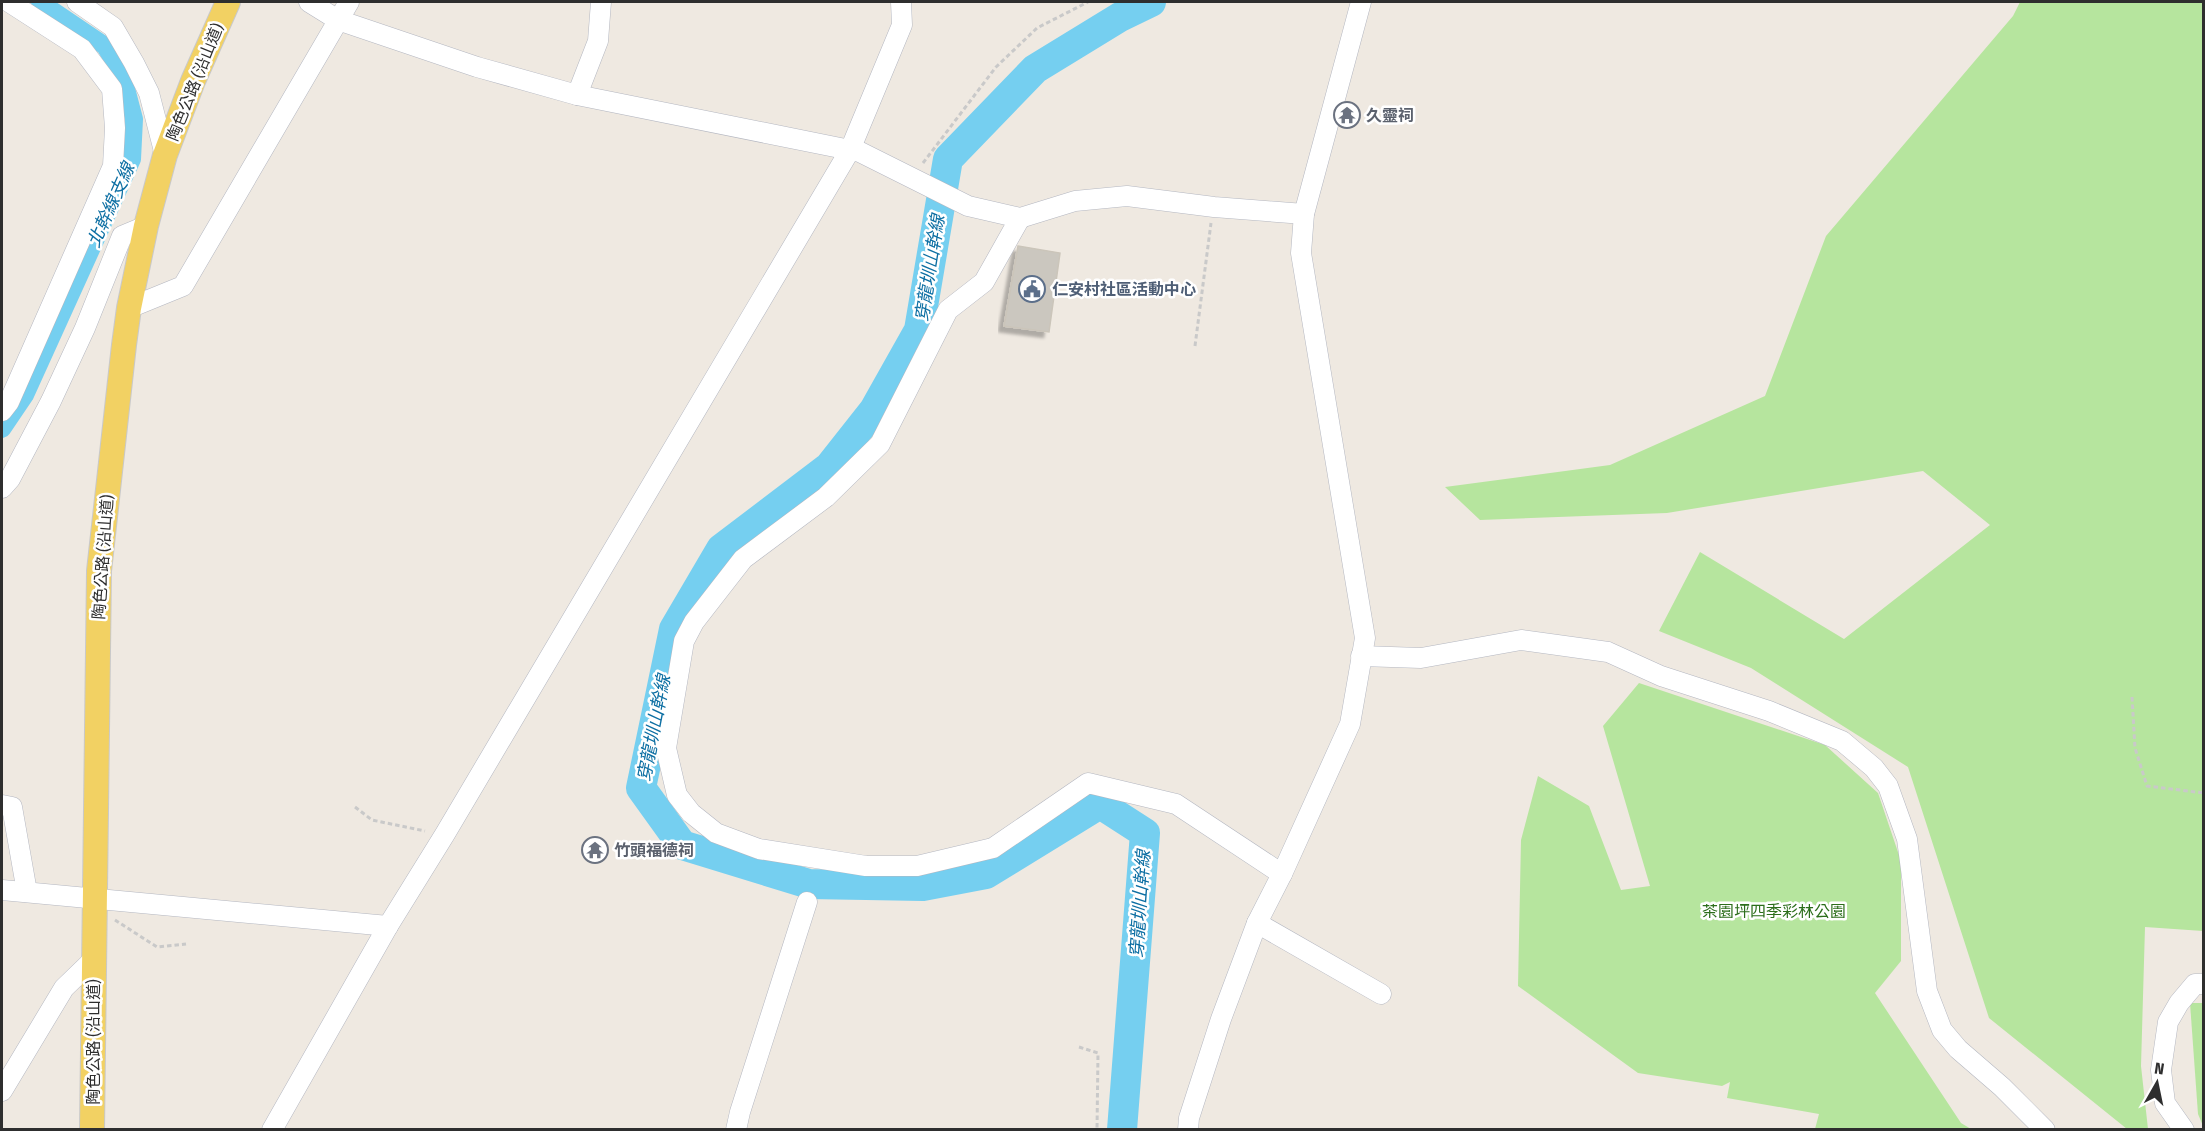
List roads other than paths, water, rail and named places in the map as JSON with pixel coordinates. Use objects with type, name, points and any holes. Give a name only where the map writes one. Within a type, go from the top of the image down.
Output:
[{"type":"main road","name":"陶色公路 (沿山道)","points":[[92,1130],[99,571],[129,308],[146,226],[165,155],[193,81],[228,2]]},
{"type":"street","points":[[2,411],[9,402],[112,166],[115,128],[112,89],[81,49],[9,2]]},
{"type":"street","points":[[77,2],[113,27],[134,63],[149,93],[165,155]]},
{"type":"street","points":[[309,2],[338,20],[477,67],[577,95],[860,152],[968,206],[1020,218],[1075,201],[1127,196],[1214,207],[1304,214]]},
{"type":"street","points":[[129,308],[183,286],[349,2]]},
{"type":"street","points":[[577,95],[598,41],[601,2]]},
{"type":"street","points":[[272,1130],[388,926],[445,834],[850,150],[902,25],[901,2]]},
{"type":"street","points":[[1188,1130],[1189,1118],[1221,1019],[1257,923],[1282,874],[1350,724],[1365,638],[1301,253],[1304,214],[1361,2]]},
{"type":"street","points":[[1020,218],[984,282],[948,310],[880,444],[826,497],[743,559],[694,622],[684,641],[666,748],[677,795],[691,813],[716,833],[759,849],[866,866],[917,866],[993,848],[1088,783],[1176,804],[1282,874]]},
{"type":"street","points":[[2,488],[10,478],[51,400],[85,328],[123,236],[146,226]]},
{"type":"street","points":[[1361,656],[1422,658],[1521,640],[1608,652],[1661,676],[1769,711],[1842,741],[1874,768],[1888,786],[1907,839],[1927,991],[1942,1029],[1958,1048],[2045,1130]]},
{"type":"street","points":[[2,805],[12,807],[27,892]]},
{"type":"street","points":[[2,890],[388,926]]},
{"type":"street","points":[[736,1130],[807,902]]},
{"type":"street","points":[[1257,923],[1382,994]]},
{"type":"street","points":[[2,1090],[64,988],[93,960]]},
{"type":"street","points":[[2184,1130],[2165,1103],[2161,1070],[2168,1022],[2179,1003],[2195,984],[2204,984]]},
{"type":"waterway","name":"北幹線支線","points":[[2,429],[25,395],[132,159],[134,119],[123,77],[105,46],[40,2]]},
{"type":"waterway","name":"穿龍圳山幹線","points":[[1122,1130],[1145,833],[1100,804],[986,874],[923,886],[809,884],[682,845],[641,788],[674,629],[721,549],[829,467],[874,410],[919,330],[948,159],[1035,69],[1120,17],[1151,2]]},
{"type":"place","name":"久靈祠","points":[[1347,115]]},
{"type":"place","name":"仁安村社區活動中心","points":[[1032,289]]},
{"type":"place","name":"竹頭福德祠","points":[[595,850]]},
{"type":"park label","name":"茶園坪四季彩林公園","points":[[1774,911]]}]
